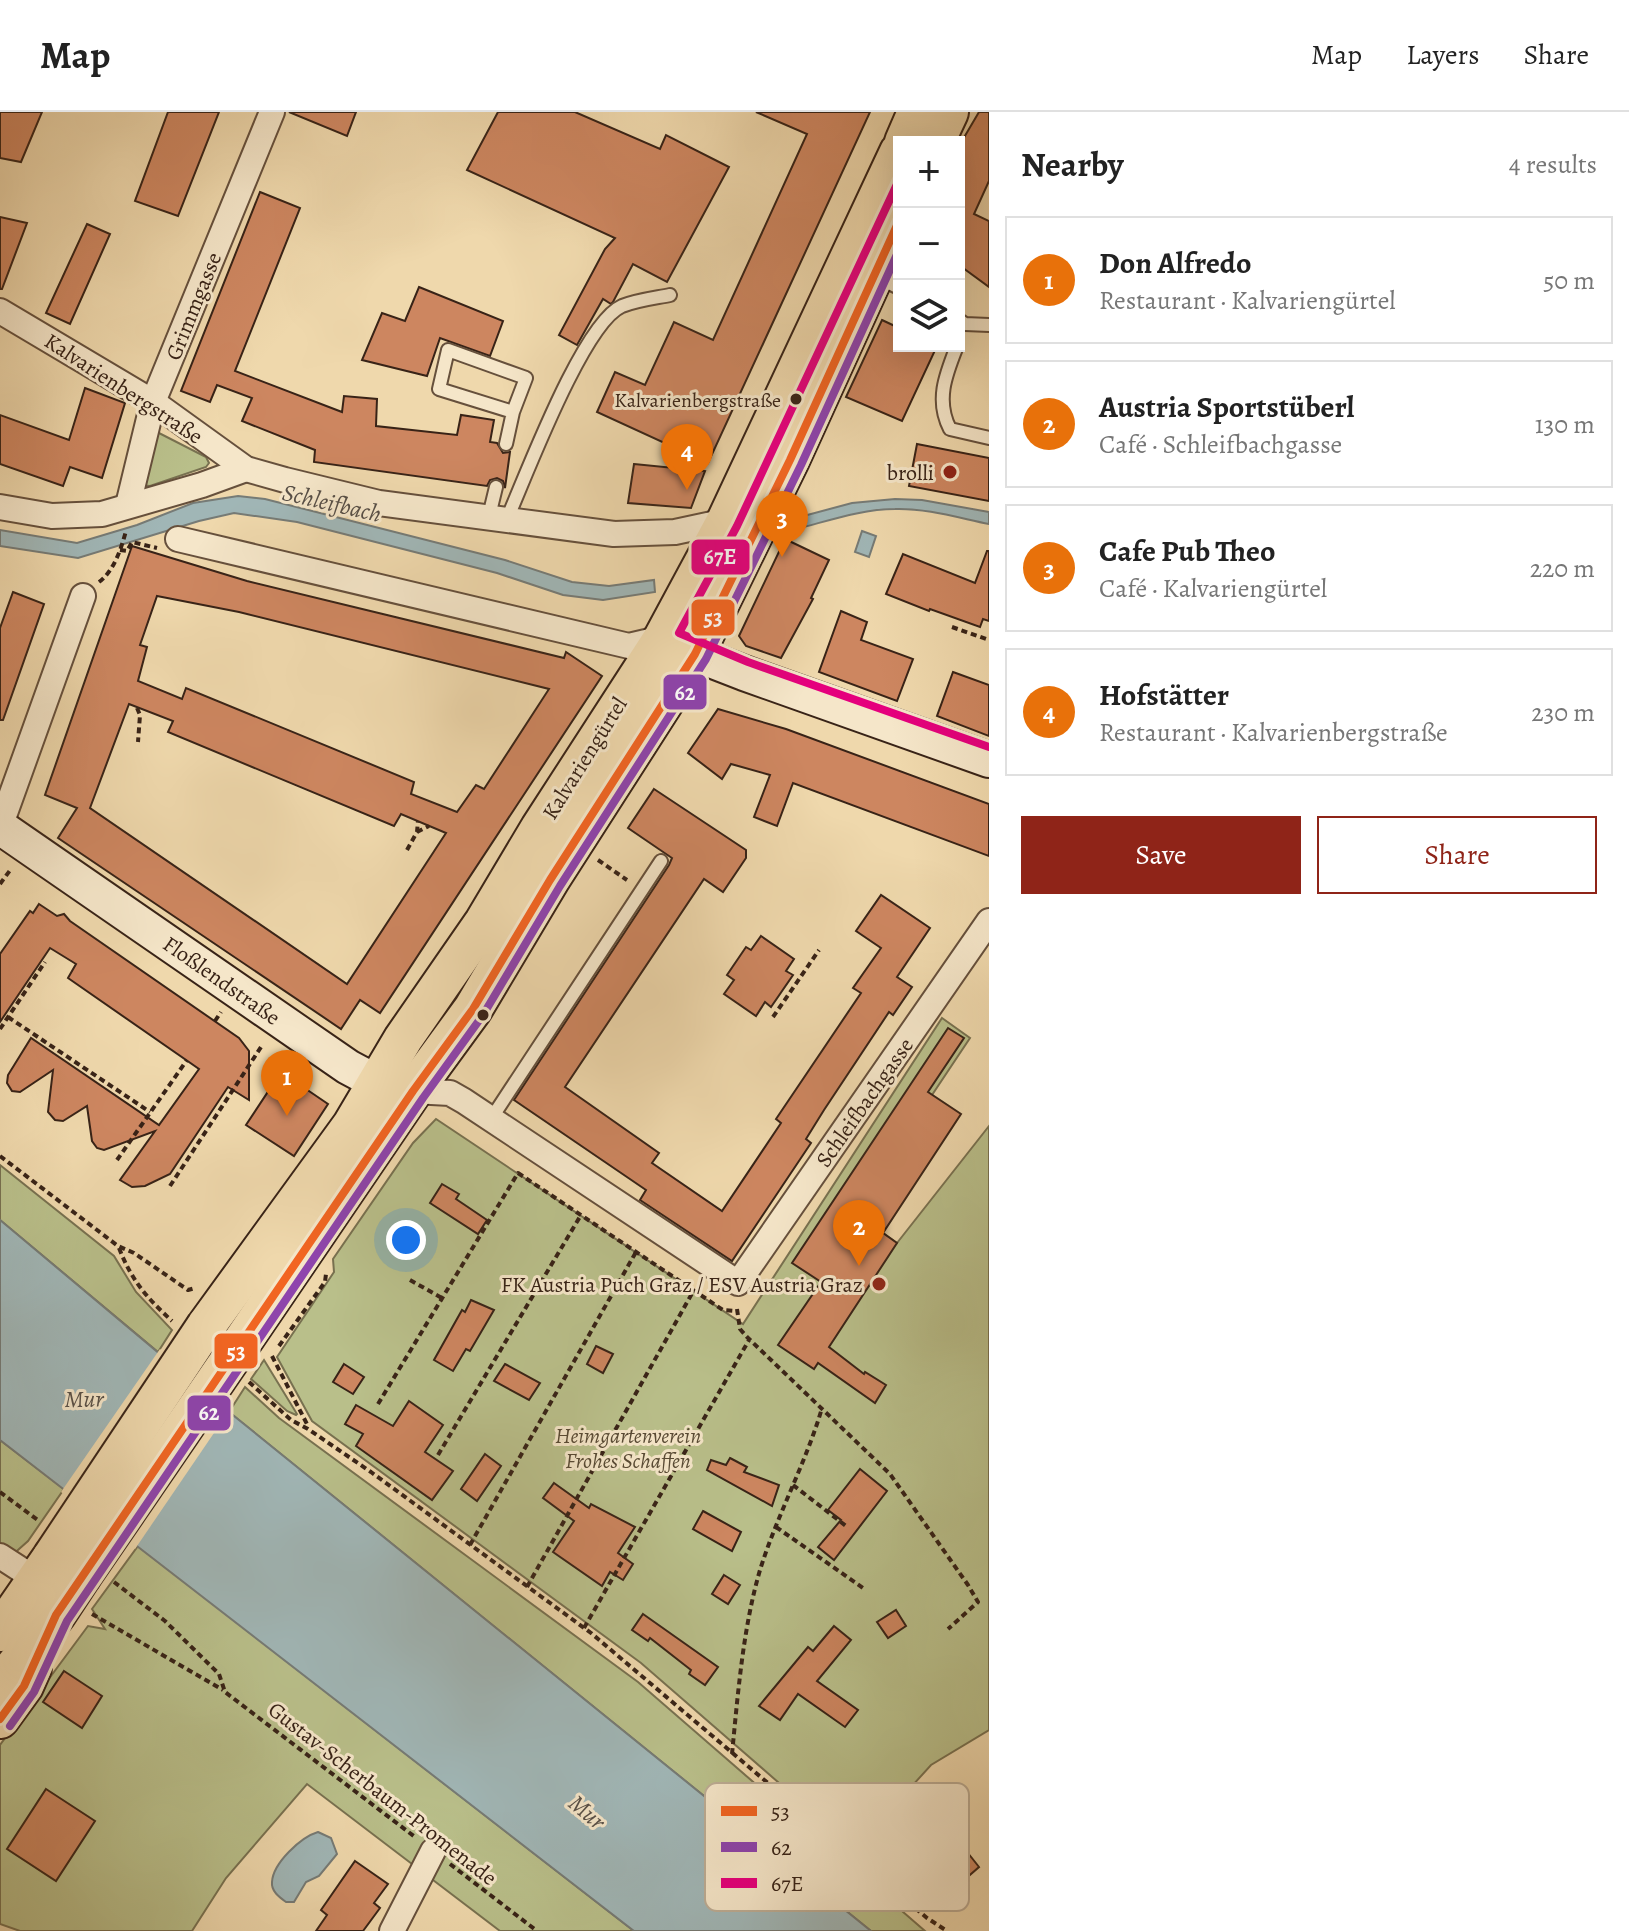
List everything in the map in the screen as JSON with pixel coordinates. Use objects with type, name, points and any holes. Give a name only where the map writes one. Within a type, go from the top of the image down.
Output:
[{"type":"main road","points":[[907,136],[917,112]]},
{"type":"main road","points":[[938,136],[949,112]]},
{"type":"main road","name":"Kalvariengürtel","points":[[49,1589],[191,1325],[344,1136],[473,1009],[550,880],[679,646],[726,521],[893,165]]},
{"type":"main road","name":"Kalvariengürtel","points":[[679,646],[722,603],[887,282],[893,252]]},
{"type":"main road","points":[[679,646],[989,760]]},
{"type":"main road","name":"Floßlendstraße","points":[[0,827],[348,1067],[396,1087]]},
{"type":"main road","name":"Kalvariengürtel","points":[[49,1589],[244,1365],[396,1087]]},
{"type":"main road","points":[[0,1685],[49,1589]]},
{"type":"main road","points":[[0,1719],[24,1686],[49,1589]]},
{"type":"street","name":"Grimmgasse","points":[[128,516],[153,402],[272,112]]},
{"type":"street","name":"Kalvarienbergstraße","points":[[8,316],[153,402],[246,469],[379,503],[614,534],[675,532],[726,521]]},
{"type":"street","points":[[0,507],[52,516],[128,516],[246,469]]},
{"type":"street","points":[[178,539],[629,646],[679,646]]},
{"type":"street","points":[[0,827],[83,596]]},
{"type":"street","name":"Schleifbachgasse","points":[[738,1283],[989,921]]},
{"type":"street","name":"Floßlendstraße","points":[[396,1087],[450,1093],[738,1283]]},
{"type":"street","points":[[0,1556],[49,1589]]},
{"type":"street","points":[[392,1931],[433,1851]]},
{"type":"lane","points":[[498,518],[578,359],[601,325],[621,307],[670,295]]},
{"type":"lane","points":[[965,322],[989,325]]},
{"type":"lane","points":[[506,444],[513,412],[526,378],[448,350],[439,389],[513,412]]},
{"type":"lane","points":[[955,352],[941,386],[945,418],[950,429],[989,438]]},
{"type":"lane","points":[[496,487],[498,518]]},
{"type":"lane","points":[[491,1119],[661,861]]},
{"type":"path","points":[[83,596],[106,577],[120,550],[128,516]]},
{"type":"path","points":[[120,550],[127,551],[132,542],[162,549],[178,539]]},
{"type":"path","points":[[952,627],[989,640]]},
{"type":"path","points":[[137,708],[140,715],[138,742]]},
{"type":"path","points":[[140,715],[146,711]]},
{"type":"path","points":[[407,850],[417,832],[418,821]]},
{"type":"path","points":[[417,832],[429,826]]},
{"type":"path","points":[[593,856],[642,890]]},
{"type":"path","points":[[773,1017],[819,950]]},
{"type":"path","points":[[0,1029],[45,962]]},
{"type":"path","points":[[8,1017],[150,1112]]},
{"type":"path","points":[[170,1186],[279,1019]]},
{"type":"path","points":[[117,1160],[187,1060]]},
{"type":"path","points":[[0,1156],[118,1246],[134,1253],[188,1290],[194,1290],[202,1279]]},
{"type":"path","points":[[378,1404],[518,1173],[723,1310],[736,1311]]},
{"type":"path","points":[[438,1455],[581,1215]]},
{"type":"path","points":[[118,1246],[129,1272],[144,1295],[191,1325]]},
{"type":"path","points":[[470,1545],[636,1252]]},
{"type":"path","points":[[308,1429],[271,1357],[325,1282],[326,1270]]},
{"type":"path","points":[[410,1280],[442,1298]]},
{"type":"path","points":[[738,1283],[736,1311],[740,1329],[890,1474],[978,1602],[948,1629]]},
{"type":"path","points":[[527,1587],[694,1290]]},
{"type":"path","points":[[584,1628],[749,1340]]},
{"type":"path","points":[[244,1365],[291,1420],[308,1429],[584,1628],[766,1783]]},
{"type":"path","points":[[732,1754],[749,1621],[760,1572],[822,1408]]},
{"type":"path","points":[[793,1485],[846,1526]]},
{"type":"path","points":[[0,1492],[49,1589],[165,1621],[219,1674],[225,1692]]},
{"type":"path","points":[[776,1527],[863,1588]]},
{"type":"path","name":"Gustav-Scherbaum-Promenade","points":[[49,1589],[225,1692],[537,1931]]},
{"type":"path","points":[[919,1911],[947,1931]]},
{"type":"green space","points":[[157,432],[206,457],[209,463],[206,467],[150,486],[139,485]]},
{"type":"green space","name":"Heimgartenverein Frohes Schaffen","points":[[942,1018],[970,1038],[848,1221],[883,1233],[897,1243],[989,1126],[989,1730],[931,1765],[915,1783],[779,1783],[641,1663],[312,1421],[277,1357],[334,1272],[333,1259],[413,1143],[436,1119],[743,1324]]},
{"type":"green space","points":[[0,1165],[114,1256],[136,1292],[172,1330],[158,1352],[0,1220]]},
{"type":"green space","points":[[264,1360],[296,1415],[287,1411],[251,1379]]},
{"type":"green space","points":[[245,1387],[279,1418],[638,1682],[754,1783],[705,1783],[705,1797],[229,1412]]},
{"type":"green space","points":[[0,1440],[64,1489],[28,1541],[0,1566]]},
{"type":"green space","points":[[138,1546],[634,1931],[500,1931],[307,1784],[226,1878],[192,1931],[20,1931],[0,1924],[0,1745],[88,1626],[105,1629],[92,1609]]},
{"type":"green space","points":[[846,1911],[902,1911],[925,1931],[871,1931]]},
{"type":"water","points":[[238,496],[265,499],[505,560],[572,582],[609,586],[654,580],[655,592],[603,600],[563,595],[497,573],[297,522],[234,513],[78,558],[0,546],[0,530],[77,543],[137,525],[193,503]]},
{"type":"water","points":[[922,500],[989,512],[989,524],[930,512],[895,509],[858,513],[796,529],[796,518],[852,503]]},
{"type":"water","points":[[862,531],[876,536],[869,557],[855,552]]},
{"type":"water","name":"Mur","points":[[0,1220],[229,1412],[705,1797],[705,1911],[846,1911],[871,1931],[634,1931],[0,1440]]},
{"type":"water","points":[[318,1832],[331,1838],[337,1854],[319,1876],[306,1882],[294,1902],[286,1902],[273,1888],[277,1867],[304,1839]]},
{"type":"pier","points":[[160,1349],[191,1375],[93,1517],[61,1492]]},
{"type":"pier","points":[[200,1382],[231,1408],[135,1549],[103,1524]]},
{"type":"building","points":[[0,112],[42,112],[21,162],[0,158]]},
{"type":"building","points":[[168,112],[219,112],[178,216],[135,201]]},
{"type":"building","points":[[289,112],[356,112],[347,136]]},
{"type":"building","points":[[498,112],[575,112],[660,149],[666,135],[729,167],[667,282],[633,264],[613,302],[611,304],[603,299],[577,345],[559,335],[605,249],[615,238],[467,170]]},
{"type":"building","points":[[756,112],[870,112],[708,463],[597,412],[615,372],[645,385],[674,322],[713,340],[807,134]]},
{"type":"building","points":[[979,112],[989,112],[989,181],[974,214],[989,221],[989,287],[965,269],[965,136]]},
{"type":"building","points":[[260,192],[300,208],[235,371],[342,412],[344,396],[377,399],[376,426],[457,435],[461,415],[494,420],[490,442],[497,443],[503,453],[510,452],[505,488],[503,481],[497,478],[490,480],[487,486],[314,462],[315,450],[242,421],[252,398],[217,385],[210,402],[181,391]]},
{"type":"building","points":[[0,217],[27,223],[2,289],[0,289]]},
{"type":"building","points":[[87,224],[110,234],[70,324],[46,313]]},
{"type":"building","points":[[419,287],[503,321],[490,356],[440,338],[427,376],[362,360],[382,313],[405,321]]},
{"type":"building","points":[[882,320],[893,325],[893,352],[934,352],[902,421],[846,397]]},
{"type":"building","points":[[85,388],[125,403],[102,478],[70,467],[63,486],[0,464],[0,415],[69,440]]},
{"type":"building","name":"brolli","points":[[917,444],[989,458],[989,501],[909,486]]},
{"type":"building","points":[[634,464],[705,471],[691,508],[628,503]]},
{"type":"building","points":[[785,539],[829,560],[813,599],[781,658],[746,646],[739,636]]},
{"type":"building","points":[[132,546],[247,581],[564,658],[566,652],[602,676],[380,1013],[360,1000],[341,1029],[58,838],[77,808],[45,795]],"holes":[[[157,596],[239,612],[549,689],[484,789],[476,785],[457,812],[411,794],[414,782],[186,688],[182,699],[138,681],[147,647],[140,645]],[[129,704],[173,721],[168,732],[394,826],[401,814],[446,833],[347,984],[90,808]]]},
{"type":"building","points":[[987,551],[989,621],[983,619],[980,627],[886,594],[903,554],[975,583]]},
{"type":"building","points":[[13,592],[44,604],[3,720],[0,720],[0,628]]},
{"type":"building","points":[[841,611],[867,622],[861,640],[913,659],[897,701],[819,672]]},
{"type":"building","points":[[953,672],[989,685],[989,736],[937,716]]},
{"type":"building","points":[[718,709],[786,729],[989,804],[989,856],[793,783],[777,826],[754,817],[770,775],[731,764],[722,779],[688,753]]},
{"type":"building","points":[[654,789],[746,850],[746,858],[723,892],[704,879],[565,1087],[659,1153],[652,1163],[722,1211],[781,1123],[776,1119],[861,993],[853,988],[881,948],[856,931],[881,895],[930,928],[897,977],[912,987],[893,1015],[889,1012],[824,1110],[806,1139],[811,1143],[732,1261],[640,1200],[646,1190],[514,1100],[669,865],[672,858],[628,828]]},
{"type":"building","points":[[39,904],[57,916],[64,914],[239,1038],[249,1051],[249,1100],[228,1087],[170,1174],[145,1186],[132,1187],[120,1180],[155,1131],[104,1150],[97,1148],[92,1141],[87,1106],[63,1121],[55,1120],[48,1112],[53,1070],[20,1092],[12,1091],[7,1083],[8,1075],[31,1038],[159,1125],[199,1069],[68,978],[76,964],[50,948],[0,1022],[0,954],[30,911],[33,913]]},
{"type":"building","points":[[761,936],[794,959],[786,971],[793,975],[771,1007],[765,1002],[756,1016],[724,994],[734,980],[727,975],[746,947],[751,950]]},
{"type":"building","points":[[948,1028],[964,1038],[928,1092],[961,1114],[883,1233],[897,1243],[829,1347],[864,1374],[886,1385],[875,1403],[818,1363],[814,1369],[778,1345],[821,1282],[792,1263]]},
{"type":"building","points":[[281,1072],[328,1104],[294,1156],[246,1125]]},
{"type":"building","points":[[442,1184],[459,1194],[456,1199],[487,1220],[478,1234],[430,1203]]},
{"type":"building","points":[[471,1300],[494,1310],[470,1351],[466,1349],[453,1371],[434,1360],[462,1310],[465,1312]]},
{"type":"building","points":[[596,1346],[613,1354],[603,1373],[587,1364]]},
{"type":"building","points":[[344,1364],[364,1377],[353,1394],[333,1382]]},
{"type":"building","points":[[505,1364],[540,1383],[529,1400],[494,1381]]},
{"type":"building","points":[[409,1401],[443,1425],[425,1452],[453,1471],[432,1500],[356,1446],[363,1434],[345,1424],[356,1405],[393,1426]]},
{"type":"building","points":[[485,1454],[501,1466],[477,1501],[461,1489]]},
{"type":"building","points":[[730,1458],[747,1467],[744,1472],[779,1485],[772,1506],[707,1470],[711,1460],[726,1465]]},
{"type":"building","points":[[860,1469],[887,1491],[834,1560],[818,1547],[841,1520],[828,1510]]},
{"type":"building","points":[[554,1483],[589,1508],[591,1504],[635,1527],[618,1553],[633,1564],[623,1580],[610,1572],[602,1586],[553,1552],[574,1521],[543,1498]]},
{"type":"building","points":[[703,1511],[741,1532],[732,1551],[693,1529]]},
{"type":"building","points":[[724,1575],[740,1585],[728,1604],[712,1594]]},
{"type":"building","points":[[896,1610],[906,1626],[888,1638],[877,1622]]},
{"type":"building","points":[[643,1614],[718,1667],[705,1685],[650,1638],[648,1641],[632,1630]]},
{"type":"building","points":[[834,1626],[851,1640],[817,1681],[858,1710],[845,1727],[798,1694],[780,1720],[759,1706],[808,1647],[813,1651]]},
{"type":"building","points":[[64,1671],[102,1696],[82,1728],[43,1702]]},
{"type":"building","points":[[46,1789],[95,1821],[56,1881],[7,1849]]},
{"type":"building","points":[[969,1854],[979,1867],[969,1876]]},
{"type":"building","points":[[355,1861],[388,1884],[374,1903],[380,1908],[363,1931],[316,1931],[327,1915],[321,1910]]},
{"type":"transit line","name":"67E","points":[[893,193],[737,526],[679,633],[748,662],[989,747]]},
{"type":"transit line","name":"53","points":[[0,1719],[24,1686],[56,1615],[413,1091],[473,1009],[550,880],[695,654],[790,460],[893,234]]},
{"type":"transit line","name":"62","points":[[10,1726],[34,1692],[67,1621],[423,1098],[483,1015],[560,886],[706,659],[801,465],[893,263]]},
{"type":"place","name":"Kalvarienbergstraße","points":[[796,399]]},
{"type":"place","name":"brolli","points":[[950,472]]},
{"type":"place","name":"Hofstätter","points":[[687,490]]},
{"type":"place","name":"Cafe Pub Theo","points":[[782,557]]},
{"type":"place","name":"Don Alfredo","points":[[287,1116]]},
{"type":"place","name":"Austria Sportstüberl","points":[[859,1266]]},
{"type":"place","name":"FK Austria Puch Graz / ESV Austria Graz","points":[[879,1284]]},
{"type":"water label","name":"Schleifbach","points":[[332,503]]}]
